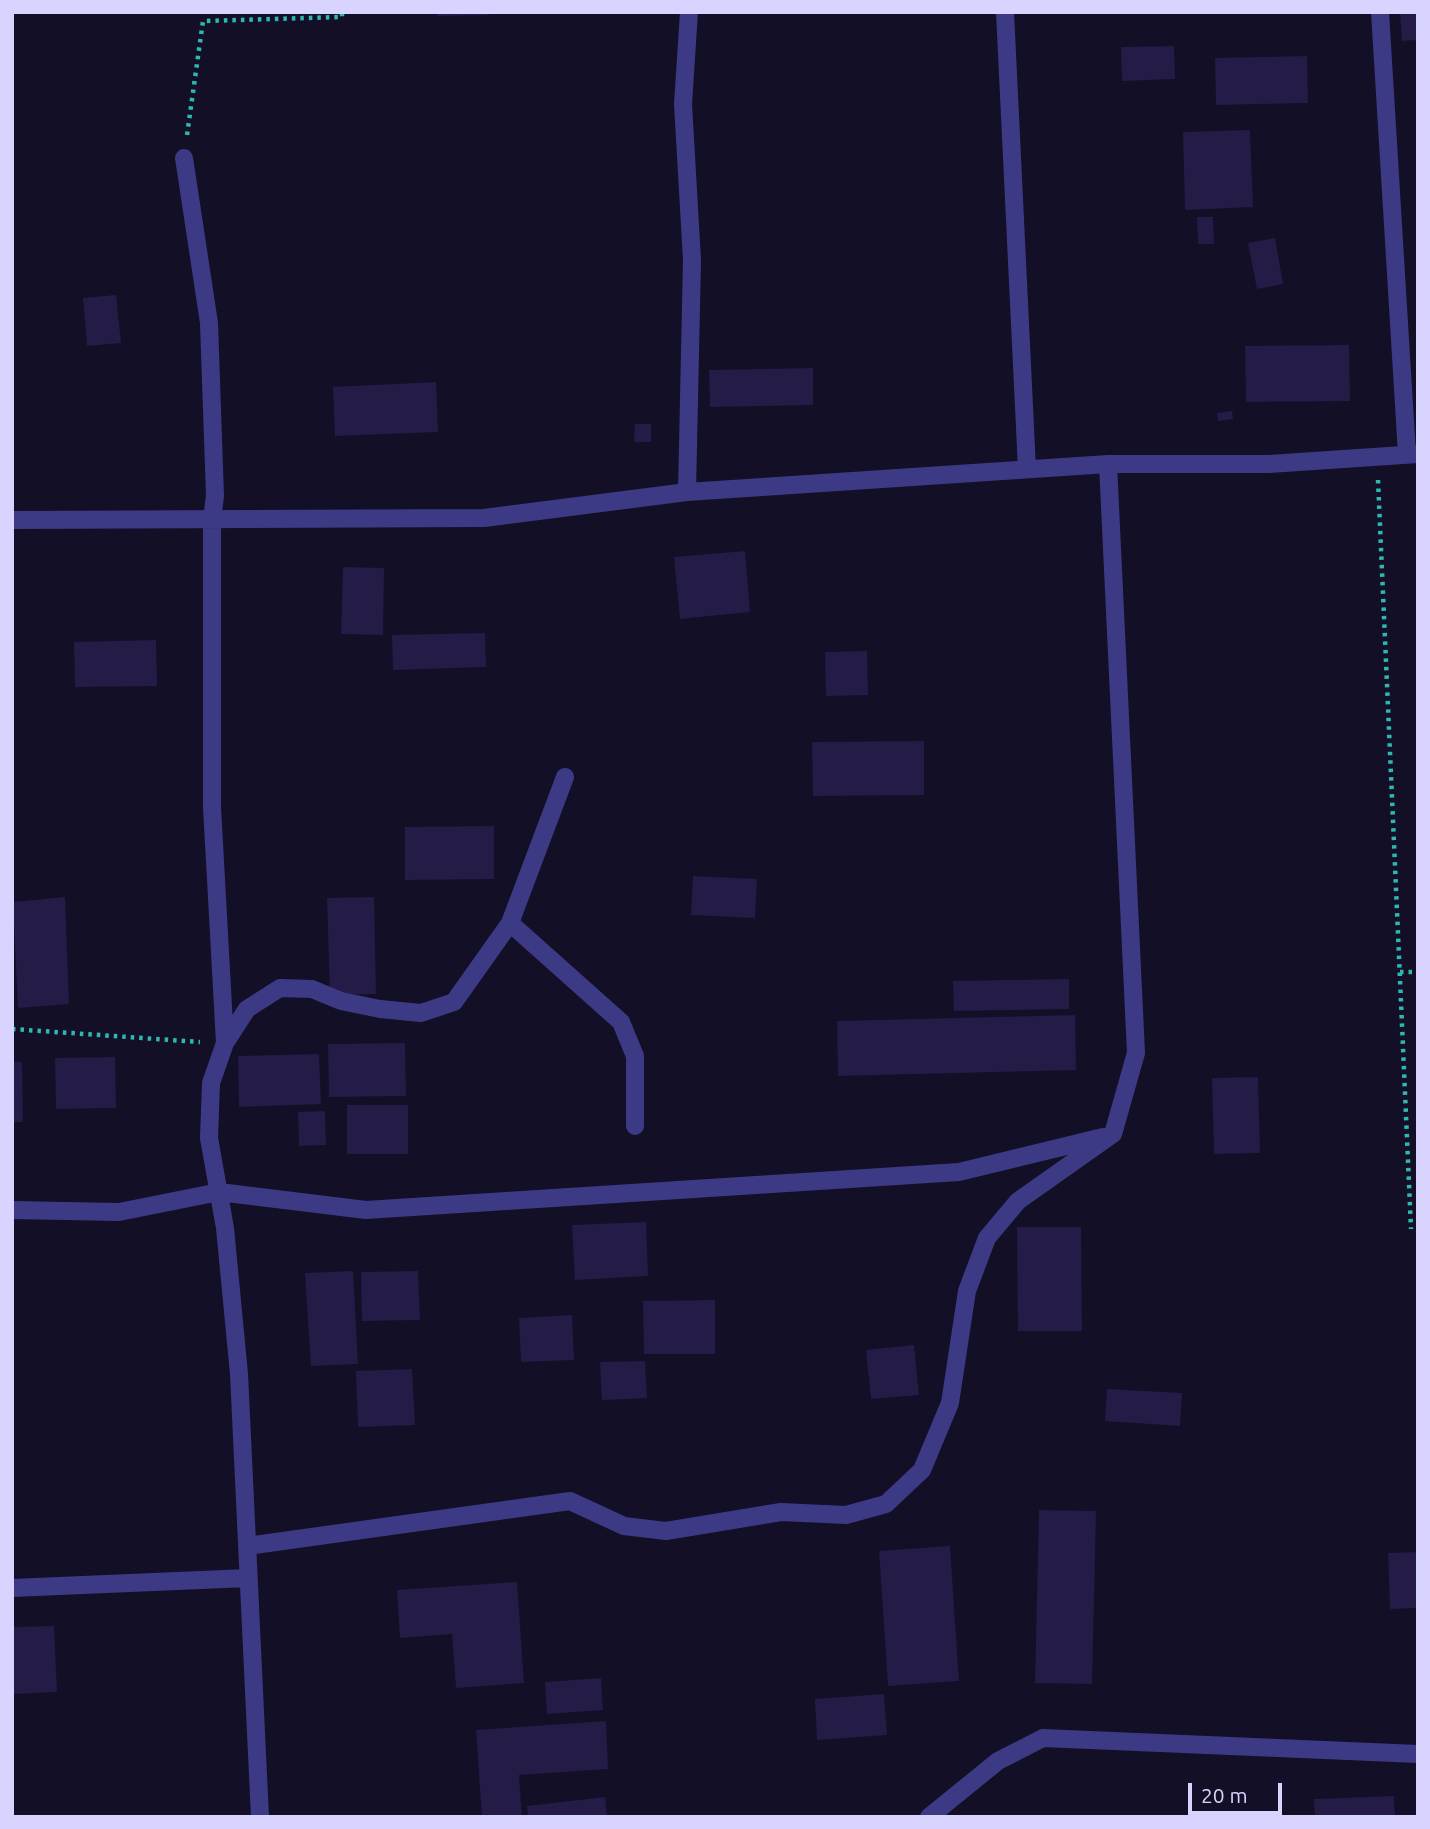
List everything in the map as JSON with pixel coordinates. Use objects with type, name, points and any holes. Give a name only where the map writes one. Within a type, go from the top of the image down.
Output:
[{"type":"street","points":[[687,492],[692,260],[683,104],[689,12]]},
{"type":"street","points":[[1006,12],[1027,469]]},
{"type":"street","points":[[12,520],[484,518],[687,492],[1108,464],[1269,464],[1412,454],[1380,12]]},
{"type":"street","points":[[184,158],[209,323],[215,496],[212,519],[212,807],[225,1043]]},
{"type":"street","points":[[247,1546],[570,1501],[624,1526],[666,1531],[781,1512],[846,1515],[886,1504],[922,1470],[950,1403],[967,1291],[987,1238],[1018,1201],[1114,1134],[1136,1053],[1108,464]]},
{"type":"street","points":[[260,1817],[239,1374],[225,1228],[209,1139],[211,1083],[225,1043],[247,1009],[280,988],[312,989],[341,1001],[380,1009],[421,1013],[454,1002],[510,923],[565,778]]},
{"type":"street","points":[[510,923],[621,1022],[635,1056],[635,1126]]},
{"type":"street","points":[[12,1210],[120,1212],[219,1192],[366,1210],[959,1172],[1114,1134]]},
{"type":"street","points":[[12,1588],[248,1578]]},
{"type":"street","points":[[929,1817],[998,1761],[1043,1738],[1418,1754]]},
{"type":"path","points":[[184,158],[203,21],[342,17],[342,12]]},
{"type":"path","points":[[1377,458],[1411,1229]]},
{"type":"path","points":[[1400,972],[1418,972]]},
{"type":"path","points":[[12,1029],[225,1043]]},
{"type":"building","points":[[436,12],[489,12],[489,15],[437,16]]},
{"type":"building","points":[[1400,12],[1418,12],[1418,40],[1402,41]]},
{"type":"building","points":[[1174,46],[1175,79],[1122,81],[1121,47]]},
{"type":"building","points":[[1307,56],[1308,103],[1216,105],[1215,58]]},
{"type":"building","points":[[1250,130],[1253,207],[1185,210],[1183,132]]},
{"type":"building","points":[[1197,217],[1213,217],[1214,244],[1198,244]]},
{"type":"building","points":[[1275,238],[1283,284],[1257,289],[1248,243]]},
{"type":"building","points":[[116,295],[121,343],[87,346],[83,298]]},
{"type":"building","points":[[1349,345],[1350,401],[1246,402],[1245,346]]},
{"type":"building","points":[[813,368],[813,405],[710,407],[709,370]]},
{"type":"building","points":[[436,382],[438,432],[335,436],[333,387]]},
{"type":"building","points":[[1232,411],[1233,419],[1218,421],[1217,413]]},
{"type":"building","points":[[635,424],[651,424],[651,442],[634,442]]},
{"type":"building","points":[[745,551],[750,612],[680,619],[674,557]]},
{"type":"building","points":[[343,567],[384,568],[383,635],[341,634]]},
{"type":"building","points":[[485,633],[486,667],[393,670],[392,635]]},
{"type":"building","points":[[156,640],[157,686],[75,687],[74,642]]},
{"type":"building","points":[[867,651],[868,695],[826,696],[825,652]]},
{"type":"building","points":[[924,741],[924,795],[813,796],[812,742]]},
{"type":"building","points":[[494,826],[494,879],[405,880],[405,827]]},
{"type":"building","points":[[693,876],[757,879],[755,918],[691,915]]},
{"type":"building","points":[[65,897],[69,1004],[18,1008],[13,902]]},
{"type":"building","points":[[374,897],[376,994],[330,995],[327,898]]},
{"type":"building","points":[[1069,979],[1069,1009],[954,1011],[953,981]]},
{"type":"building","points":[[1075,1015],[1076,1070],[838,1076],[837,1021]]},
{"type":"building","points":[[405,1043],[406,1096],[329,1097],[328,1044]]},
{"type":"building","points":[[319,1054],[321,1104],[239,1107],[238,1056]]},
{"type":"building","points":[[115,1057],[116,1108],[56,1109],[55,1058]]},
{"type":"building","points":[[12,1062],[22,1062],[23,1122],[12,1122]]},
{"type":"building","points":[[1258,1077],[1260,1153],[1214,1154],[1212,1078]]},
{"type":"building","points":[[347,1105],[408,1105],[408,1154],[347,1154]]},
{"type":"building","points":[[325,1111],[326,1145],[299,1146],[298,1112]]},
{"type":"building","points":[[646,1222],[648,1276],[575,1280],[572,1225]]},
{"type":"building","points":[[1017,1227],[1081,1227],[1082,1331],[1018,1331]]},
{"type":"building","points":[[353,1271],[358,1364],[311,1366],[305,1273]]},
{"type":"building","points":[[418,1271],[420,1320],[362,1321],[361,1272]]},
{"type":"building","points":[[715,1300],[715,1354],[644,1354],[643,1301]]},
{"type":"building","points":[[572,1315],[574,1360],[521,1362],[519,1318]]},
{"type":"building","points":[[914,1345],[919,1395],[871,1399],[866,1350]]},
{"type":"building","points":[[645,1361],[647,1398],[602,1400],[600,1362]]},
{"type":"building","points":[[412,1369],[415,1425],[358,1427],[356,1371]]},
{"type":"building","points":[[1107,1389],[1182,1393],[1180,1426],[1105,1421]]},
{"type":"building","points":[[1039,1510],[1096,1511],[1092,1684],[1035,1683]]},
{"type":"building","points":[[950,1546],[959,1681],[888,1686],[879,1551]]},
{"type":"building","points":[[1418,1552],[1418,1608],[1390,1609],[1388,1553]]},
{"type":"building","points":[[517,1582],[524,1683],[456,1688],[452,1634],[400,1638],[397,1590]]},
{"type":"building","points":[[54,1626],[57,1692],[12,1694],[12,1627]]},
{"type":"building","points":[[601,1678],[603,1710],[547,1714],[545,1682]]},
{"type":"building","points":[[884,1694],[887,1735],[817,1740],[815,1699]]},
{"type":"building","points":[[606,1721],[608,1769],[519,1775],[522,1817],[482,1817],[476,1730]]},
{"type":"building","points":[[1394,1796],[1395,1817],[1315,1817],[1314,1799]]},
{"type":"building","points":[[605,1797],[607,1817],[528,1817],[527,1806]]}]
